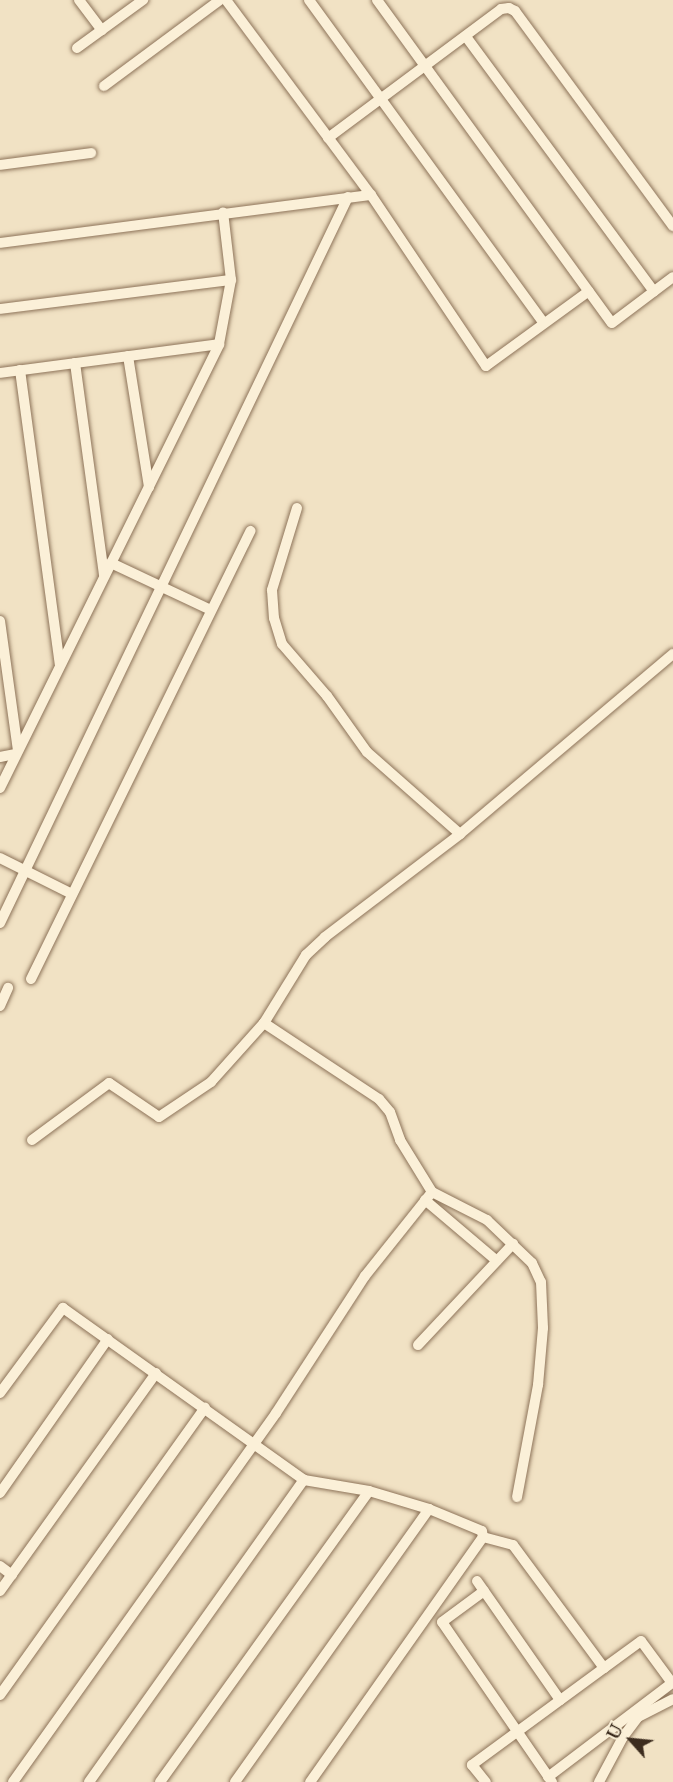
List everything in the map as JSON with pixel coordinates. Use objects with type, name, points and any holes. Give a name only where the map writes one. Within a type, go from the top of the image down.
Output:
[{"type":"street","points":[[79,0],[102,30]]},
{"type":"street","points":[[77,48],[143,0]]},
{"type":"street","points":[[104,86],[220,0]]},
{"type":"street","points":[[226,0],[371,195],[486,366],[589,291]]},
{"type":"street","points":[[309,0],[544,323]]},
{"type":"street","points":[[377,0],[612,323],[673,278]]},
{"type":"street","points":[[328,138],[467,38],[501,9],[515,11],[672,224]]},
{"type":"street","points":[[467,38],[654,292]]},
{"type":"street","points":[[0,165],[91,153]]},
{"type":"street","points":[[0,243],[371,195]]},
{"type":"street","points":[[0,923],[348,198]]},
{"type":"street","points":[[0,788],[219,344],[231,280],[223,213]]},
{"type":"street","points":[[0,309],[231,280]]},
{"type":"street","points":[[0,373],[219,344]]},
{"type":"street","points":[[128,356],[148,487]]},
{"type":"street","points":[[75,363],[104,575]]},
{"type":"street","points":[[20,370],[60,665]]},
{"type":"street","points":[[297,508],[272,590],[274,618],[282,644],[327,696],[367,752],[460,834]]},
{"type":"street","points":[[31,979],[250,531]]},
{"type":"street","points":[[111,563],[211,610]]},
{"type":"street","points":[[0,621],[17,752]]},
{"type":"street","points":[[32,1140],[109,1083],[156,1116],[165,1116],[211,1082],[264,1023],[306,956],[350,916],[460,834],[673,654]]},
{"type":"street","points":[[0,757],[17,752]]},
{"type":"street","points":[[0,858],[72,894]]},
{"type":"street","points":[[0,1006],[8,988]]},
{"type":"street","points":[[264,1023],[379,1099],[390,1112],[400,1140],[428,1196],[497,1261]]},
{"type":"street","points":[[428,1196],[487,1220],[532,1263],[541,1282],[544,1304],[538,1385],[517,1497]]},
{"type":"street","points":[[13,1782],[254,1443],[365,1276],[428,1196]]},
{"type":"street","points":[[418,1345],[513,1244]]},
{"type":"street","points":[[0,1393],[63,1308],[304,1480],[369,1491],[429,1509],[480,1529],[483,1537]]},
{"type":"street","points":[[0,1493],[108,1339]]},
{"type":"street","points":[[0,1591],[156,1373]]},
{"type":"street","points":[[0,1695],[206,1408]]},
{"type":"street","points":[[89,1782],[304,1480]]},
{"type":"street","points":[[160,1782],[369,1491]]},
{"type":"street","points":[[235,1782],[429,1509]]},
{"type":"street","points":[[483,1537],[513,1545],[604,1668]]},
{"type":"street","points":[[310,1782],[483,1537]]},
{"type":"street","points":[[0,1566],[12,1575]]},
{"type":"street","points":[[477,1581],[560,1700]]},
{"type":"street","points":[[484,1591],[442,1622],[516,1732],[550,1779],[672,1683],[641,1641],[516,1732],[472,1765],[486,1782]]},
{"type":"street","points":[[599,1782],[623,1737],[638,1717],[673,1699]]}]
